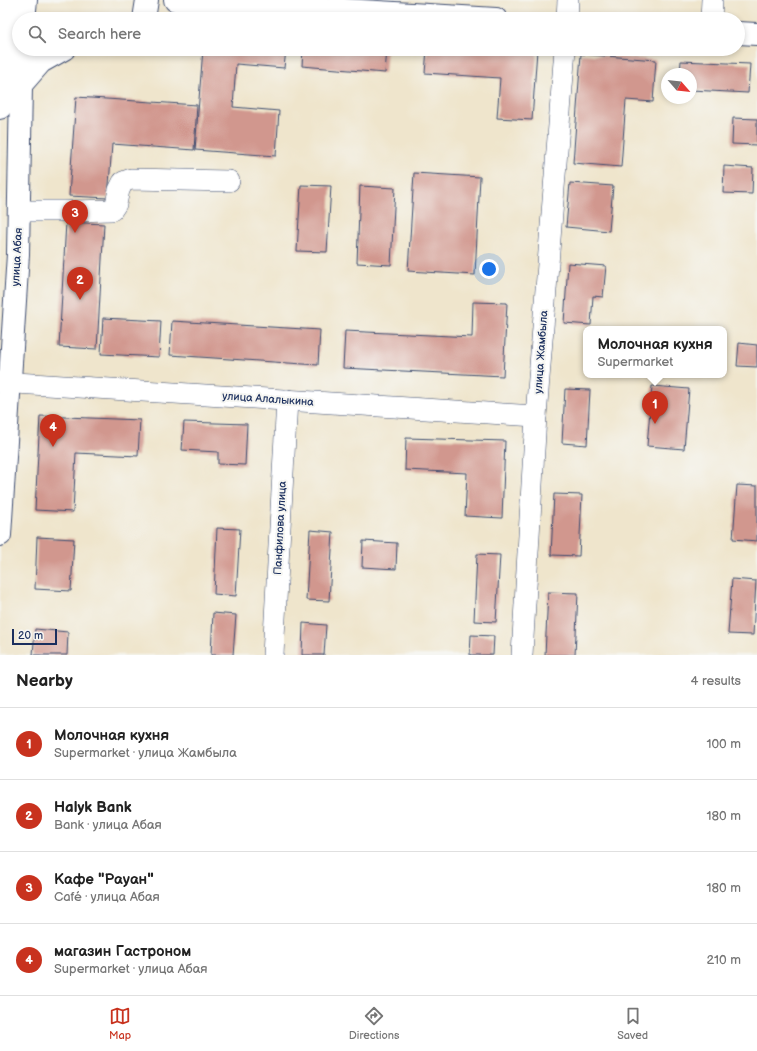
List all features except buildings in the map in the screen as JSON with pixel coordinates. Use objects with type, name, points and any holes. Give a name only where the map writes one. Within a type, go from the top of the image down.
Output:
[{"type":"main road","points":[[8,0],[8,78]]},
{"type":"main road","points":[[25,12],[26,0]]},
{"type":"main road","points":[[145,12],[147,0]]},
{"type":"main road","points":[[175,0],[378,12]]},
{"type":"main road","points":[[745,33],[757,34]]},
{"type":"main road","points":[[0,108],[8,78],[19,56]]},
{"type":"main road","points":[[8,78],[51,56]]},
{"type":"main road","name":"улица Абая","points":[[0,535],[5,382],[18,254],[19,211],[8,78]]},
{"type":"street","points":[[567,12],[568,0]]},
{"type":"street","points":[[711,12],[712,0]]},
{"type":"street","name":"улица Жамбыла","points":[[522,655],[536,416],[564,56]]},
{"type":"street","points":[[19,211],[112,210],[116,204],[119,190],[123,182],[131,179],[229,181]]},
{"type":"street","name":"улица Алалыкина","points":[[5,382],[536,416]]},
{"type":"street","name":"Панфилова улица","points":[[273,655],[288,400]]},
{"type":"place","name":"Кафе \"Рауан\"","points":[[75,233]]},
{"type":"place","name":"Halyk Bank","points":[[80,300]]},
{"type":"place","name":"Молочная кухня","points":[[655,424]]},
{"type":"place","name":"магазин Гастроном","points":[[53,447]]}]
